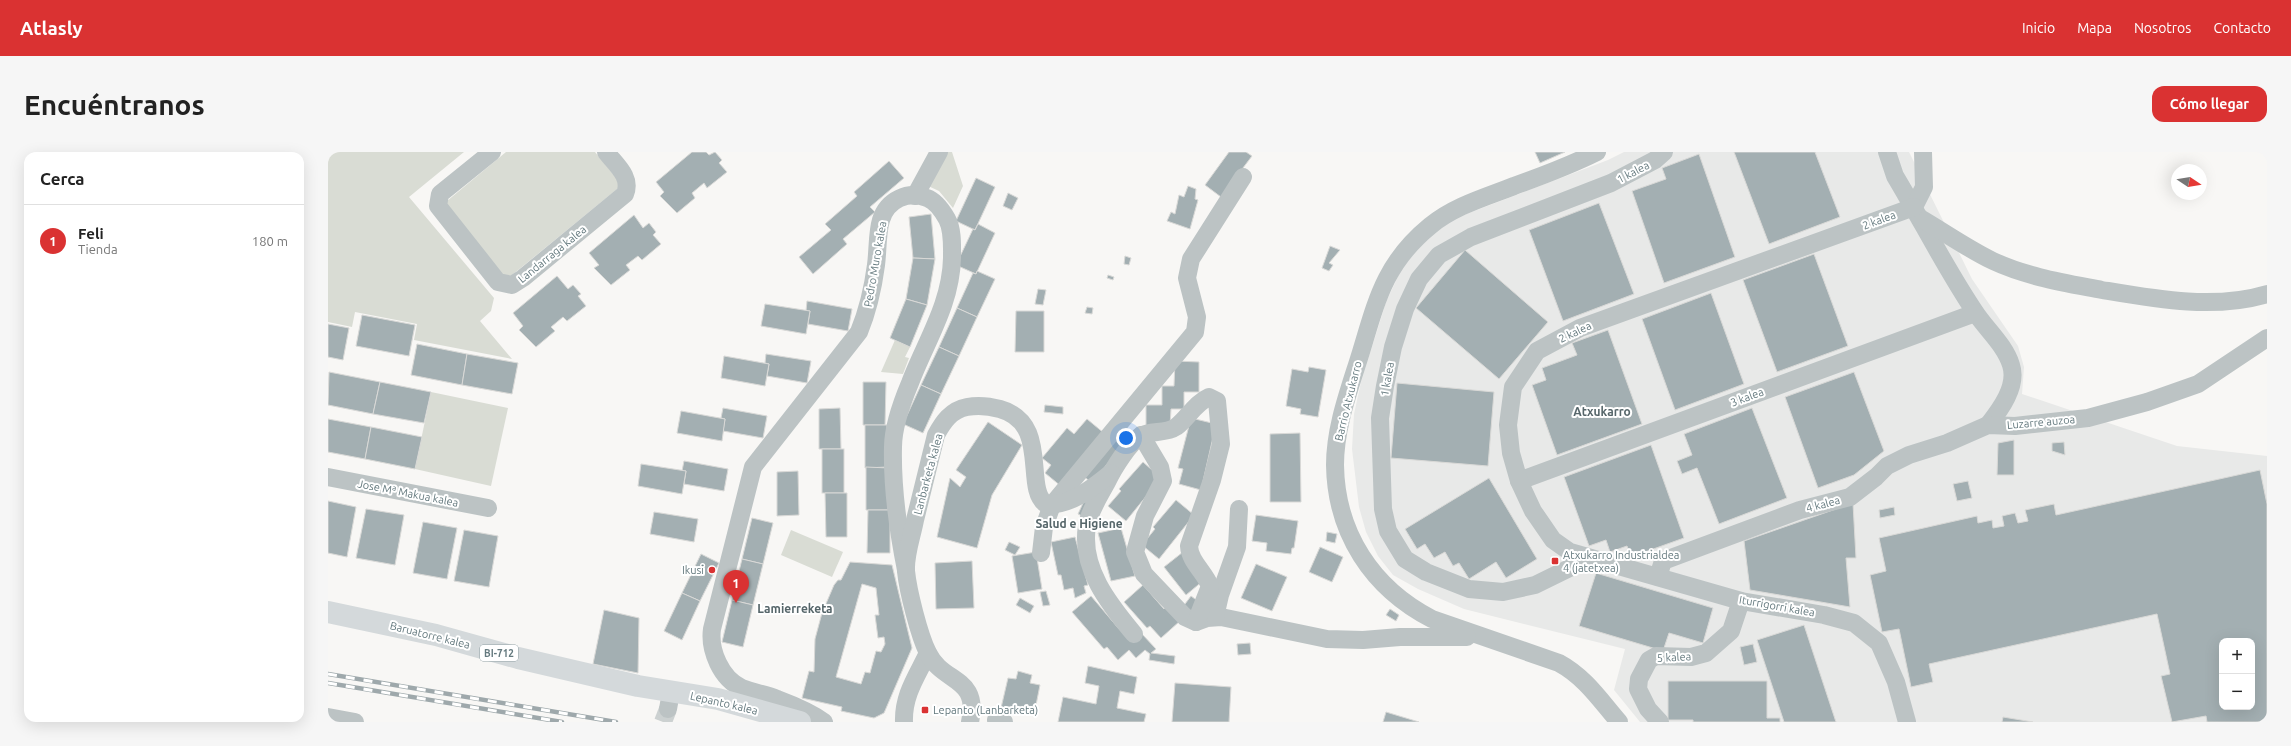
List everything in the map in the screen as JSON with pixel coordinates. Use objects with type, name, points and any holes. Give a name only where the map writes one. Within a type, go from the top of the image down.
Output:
[{"type":"main road","name":"Baruatorre kalea","points":[[328,612],[402,627],[669,700]]},
{"type":"main road","name":"Lepanto kalea","points":[[669,700],[718,699],[800,722]]},
{"type":"street","name":"Landarraga kalea","points":[[492,152],[440,194],[438,206],[498,282],[512,285],[523,278],[625,194],[628,184],[626,177],[606,152]]},
{"type":"street","points":[[915,196],[939,152]]},
{"type":"street","name":"Barrio Atxukarro","points":[[1598,152],[1460,207],[1431,226],[1407,248],[1384,281],[1375,303],[1343,412],[1335,464],[1337,490],[1342,514],[1361,558],[1377,579],[1412,609],[1460,630],[1486,637],[1560,662],[1575,672],[1590,686],[1619,722]]},
{"type":"street","name":"1 kalea","points":[[1590,558],[1536,585],[1503,592],[1469,589],[1426,572],[1405,559],[1388,531],[1383,509],[1380,418],[1385,386],[1393,346],[1405,309],[1419,279],[1439,255],[1471,237],[1611,183],[1655,160],[1664,152]]},
{"type":"street","points":[[1887,152],[1895,176],[1917,212],[1994,261],[2047,279],[2181,302],[2224,300],[2256,297],[2267,294]]},
{"type":"street","points":[[1917,212],[1924,187],[1923,152]]},
{"type":"street","points":[[1041,553],[1044,528],[1052,505],[1194,332],[1197,317],[1187,278],[1191,259],[1207,231],[1243,177]]},
{"type":"street","name":"Pedro Muro kalea","points":[[824,722],[815,716],[776,698],[741,688],[731,680],[717,662],[711,640],[712,629],[754,467],[859,332],[869,306],[876,265],[881,219],[891,203],[900,197],[915,196],[928,198],[938,206],[948,221],[952,235],[952,258],[950,282],[943,309],[909,383],[899,415],[893,446],[898,529],[906,570]]},
{"type":"street","name":"2 kalea","points":[[1658,577],[1570,552],[1553,540],[1533,511],[1519,481],[1511,453],[1508,425],[1513,387],[1537,351],[1580,328],[1917,212]]},
{"type":"street","name":"Luzarre auzoa","points":[[1917,212],[1975,313],[2000,345],[2012,365],[2011,381],[2007,397],[1988,425]]},
{"type":"street","name":"3 kalea","points":[[1519,481],[1975,313]]},
{"type":"street","name":"Luzarre auzoa","points":[[1988,425],[2015,426],[2088,418],[2147,402],[2198,384],[2267,338]]},
{"type":"street","points":[[1052,505],[1091,489],[1111,473],[1141,435],[1175,428],[1202,400],[1209,397],[1217,401],[1221,444],[1212,480],[1189,546],[1190,556],[1206,577],[1210,586],[1196,622]]},
{"type":"street","name":"Lanbarketa kalea","points":[[970,722],[972,702],[970,693],[942,669],[928,653],[918,622],[906,570],[910,544],[936,435],[944,420],[960,409],[976,406],[1000,409],[1010,412],[1026,427],[1033,452],[1038,496],[1041,501],[1052,505]]},
{"type":"street","name":"4 kalea","points":[[1658,577],[1663,561],[1800,510],[1850,497],[1876,477],[1887,466],[1909,455],[1947,444],[1988,425]]},
{"type":"street","points":[[1141,435],[1160,467],[1163,481],[1145,516],[1135,552],[1144,574],[1185,616],[1196,622],[1221,617],[1326,639],[1363,640],[1400,637],[1486,637]]},
{"type":"street","points":[[1111,473],[1087,525],[1086,541],[1090,563],[1098,585],[1115,611],[1134,634]]},
{"type":"street","name":"Jose Mª Makua kalea","points":[[328,478],[488,508]]},
{"type":"street","points":[[1215,617],[1220,595],[1237,547],[1239,509]]},
{"type":"street","name":"Iturrigorri kalea","points":[[1658,577],[1741,601],[1824,615],[1854,624],[1879,643],[1896,682],[1907,722]]},
{"type":"street","name":"5 kalea","points":[[1660,722],[1648,709],[1638,689],[1639,679],[1649,660],[1656,656],[1691,657],[1706,653],[1731,631],[1741,601]]},
{"type":"street","points":[[904,722],[903,711],[909,688],[928,653]]},
{"type":"street","points":[[919,672],[942,669]]},
{"type":"street","points":[[328,717],[355,722]]},
{"type":"shaded area","points":[[328,152],[464,152],[409,197],[494,298],[491,311],[480,321],[512,359],[414,340],[417,324],[355,312],[352,327],[328,322]]},
{"type":"shaded area","points":[[506,152],[595,152],[622,185],[506,280],[446,206],[447,201]]},
{"type":"shaded area","points":[[945,152],[952,152],[963,186],[953,208],[939,191],[926,185]]},
{"type":"shaded area","points":[[1624,152],[1909,152],[1972,279],[2018,346],[2024,367],[2022,394],[2177,446],[2267,456],[2267,722],[1640,722],[1614,690],[1625,649],[1464,609],[1418,589],[1393,575],[1378,556],[1366,532],[1359,507],[1352,449],[1354,414],[1361,382],[1386,302],[1401,270],[1424,240],[1456,218],[1608,160]]},
{"type":"shaded area","points":[[895,340],[910,347],[905,357],[909,358],[903,374],[881,372]]},
{"type":"shaded area","points":[[431,392],[508,408],[491,486],[415,469]]},
{"type":"shaded area","points":[[791,530],[843,552],[832,577],[781,555]]},
{"type":"building","points":[[692,152],[706,152],[709,155],[715,152],[722,160],[719,163],[727,172],[707,188],[704,183],[692,193],[695,198],[677,213],[660,196],[664,192],[656,182]]},
{"type":"building","points":[[1229,152],[1246,152],[1252,156],[1221,197],[1205,185]]},
{"type":"building","points":[[1535,152],[1565,152],[1540,163]]},
{"type":"building","points":[[1734,152],[1815,152],[1840,217],[1769,244]]},
{"type":"building","points":[[1699,154],[1735,257],[1664,283],[1632,191],[1666,179],[1662,168]]},
{"type":"building","points":[[889,161],[904,178],[870,207],[875,212],[843,239],[847,244],[813,274],[799,257],[831,230],[825,224],[857,196],[854,192]]},
{"type":"building","points":[[976,178],[995,187],[975,230],[956,221]]},
{"type":"building","points":[[1188,186],[1196,189],[1195,199],[1198,200],[1190,229],[1167,221],[1171,212],[1175,214],[1179,195],[1184,197]]},
{"type":"building","points":[[1008,193],[1018,198],[1012,210],[1003,206]]},
{"type":"building","points":[[1599,203],[1634,294],[1563,321],[1529,230]]},
{"type":"building","points":[[931,214],[935,259],[913,258],[909,217]]},
{"type":"building","points":[[634,215],[643,228],[649,223],[656,232],[653,235],[661,244],[642,260],[638,256],[626,265],[630,270],[611,285],[594,268],[599,265],[589,253]]},
{"type":"building","points":[[978,224],[995,233],[976,274],[956,265],[973,229],[975,230]]},
{"type":"building","points":[[1330,246],[1340,250],[1329,263],[1333,265],[1329,271],[1322,268]]},
{"type":"building","points":[[1465,250],[1548,322],[1499,379],[1416,308]]},
{"type":"building","points":[[1814,254],[1848,346],[1777,372],[1743,280]]},
{"type":"building","points":[[1125,256],[1131,258],[1129,265],[1124,264]]},
{"type":"building","points":[[913,258],[935,259],[927,305],[906,299]]},
{"type":"building","points":[[977,271],[995,279],[977,317],[957,308],[973,273],[976,274]]},
{"type":"building","points":[[1108,275],[1114,277],[1113,280],[1107,278]]},
{"type":"building","points":[[557,276],[568,289],[573,285],[581,294],[578,296],[586,306],[567,321],[563,317],[551,327],[555,331],[536,347],[519,330],[523,326],[513,313]]},
{"type":"building","points":[[1038,289],[1046,290],[1043,305],[1035,304]]},
{"type":"building","points":[[1711,293],[1744,384],[1675,410],[1642,319]]},
{"type":"building","points":[[906,299],[927,305],[910,347],[890,338]]},
{"type":"building","points":[[807,301],[852,309],[848,331],[808,324],[810,311],[806,311]]},
{"type":"building","points":[[765,304],[810,311],[806,334],[761,326]]},
{"type":"building","points":[[1087,307],[1093,308],[1092,314],[1085,313]]},
{"type":"building","points":[[957,308],[977,317],[959,356],[939,347]]},
{"type":"building","points":[[1016,311],[1044,311],[1044,352],[1015,352]]},
{"type":"building","points":[[362,315],[415,325],[409,356],[356,346]]},
{"type":"building","points":[[328,324],[349,328],[343,360],[328,357]]},
{"type":"building","points":[[1608,330],[1642,424],[1557,455],[1532,385],[1546,380],[1542,368],[1577,355],[1572,343]]},
{"type":"building","points":[[417,344],[467,354],[462,385],[411,375]]},
{"type":"building","points":[[939,347],[959,356],[941,394],[921,385]]},
{"type":"building","points":[[467,354],[518,363],[512,394],[462,385]]},
{"type":"building","points":[[766,354],[811,361],[807,383],[767,376],[769,364],[765,363]]},
{"type":"building","points":[[724,356],[769,364],[765,386],[721,378]]},
{"type":"building","points":[[1175,361],[1199,362],[1199,392],[1184,392],[1184,409],[1171,409],[1170,426],[1146,426],[1146,405],[1162,405],[1162,386],[1174,386]]},
{"type":"building","points":[[1309,367],[1326,370],[1318,417],[1300,414],[1301,409],[1286,406],[1292,369],[1308,372]]},
{"type":"building","points":[[329,372],[380,382],[373,414],[328,405]]},
{"type":"building","points":[[1854,372],[1884,451],[1854,475],[1818,488],[1785,397]]},
{"type":"building","points":[[380,382],[431,392],[424,423],[373,414]]},
{"type":"building","points":[[863,382],[886,382],[885,425],[863,425]]},
{"type":"building","points":[[1397,383],[1494,392],[1488,466],[1391,458]]},
{"type":"building","points":[[921,385],[941,394],[923,433],[903,424]]},
{"type":"building","points":[[1045,405],[1063,407],[1063,414],[1044,412]]},
{"type":"building","points":[[723,408],[767,416],[763,438],[723,431],[725,419],[721,418]]},
{"type":"building","points":[[840,408],[841,449],[819,449],[819,409]]},
{"type":"building","points":[[1752,408],[1787,498],[1719,524],[1697,468],[1682,474],[1677,461],[1692,455],[1684,434]]},
{"type":"building","points":[[681,411],[725,419],[722,441],[677,433]]},
{"type":"building","points":[[1191,418],[1216,424],[1201,490],[1179,484],[1183,469],[1178,468]]},
{"type":"building","points":[[328,419],[371,427],[365,459],[328,452]]},
{"type":"building","points":[[1087,419],[1105,434],[1062,487],[1045,473],[1051,465],[1042,458],[1067,428],[1074,434]]},
{"type":"building","points":[[988,422],[1022,445],[992,495],[977,548],[937,537],[950,478],[960,487],[966,477],[956,470]]},
{"type":"building","points":[[865,425],[887,425],[887,467],[865,468]]},
{"type":"building","points":[[371,427],[422,437],[415,469],[365,459]]},
{"type":"building","points":[[1119,430],[1128,438],[1092,483],[1082,475]]},
{"type":"building","points":[[1300,433],[1301,502],[1270,502],[1270,434]]},
{"type":"building","points":[[2014,440],[2014,475],[1997,475],[1998,443]]},
{"type":"building","points":[[2064,442],[2065,455],[2052,451],[2052,443]]},
{"type":"building","points":[[1651,445],[1684,538],[1631,557],[1627,546],[1610,552],[1606,540],[1589,546],[1564,477]]},
{"type":"building","points":[[822,449],[844,449],[844,493],[822,493]]},
{"type":"building","points":[[684,461],[728,469],[724,491],[684,484],[686,471],[682,471]]},
{"type":"building","points":[[1143,462],[1161,478],[1126,521],[1108,506],[1121,491],[1119,489]]},
{"type":"building","points":[[641,464],[686,471],[682,494],[638,486]]},
{"type":"building","points":[[866,467],[889,468],[888,510],[866,510]]},
{"type":"building","points":[[2260,470],[2267,504],[2267,722],[2207,722],[2206,716],[2172,722],[2161,676],[2170,674],[2157,614],[1929,664],[1933,682],[1911,687],[1899,629],[1882,632],[1870,575],[1886,571],[1879,538],[1977,516],[1978,523],[1992,520],[1993,528],[2004,526],[2002,516],[2015,513],[2018,523],[2028,521],[2025,510],[2054,504],[2056,515]]},
{"type":"building","points":[[798,471],[799,515],[777,516],[777,472]]},
{"type":"building","points":[[1489,478],[1537,559],[1506,578],[1496,562],[1469,579],[1459,563],[1453,566],[1445,552],[1434,558],[1425,544],[1417,549],[1405,529]]},
{"type":"building","points":[[1968,481],[1972,498],[1957,501],[1953,484]]},
{"type":"building","points":[[825,493],[847,493],[847,537],[826,537]]},
{"type":"building","points":[[1176,500],[1194,515],[1159,559],[1142,545],[1155,529],[1153,527]]},
{"type":"building","points":[[328,501],[356,507],[347,557],[328,553]]},
{"type":"building","points":[[1084,501],[1091,505],[1084,517],[1078,514]]},
{"type":"building","points":[[1853,503],[1856,558],[1846,558],[1850,607],[1750,590],[1744,541]]},
{"type":"building","points":[[1894,507],[1895,515],[1880,518],[1879,510]]},
{"type":"building","points":[[366,509],[404,515],[395,565],[356,558]]},
{"type":"building","points":[[868,510],[890,510],[890,553],[867,553]]},
{"type":"building","points":[[654,512],[698,519],[694,542],[650,534]]},
{"type":"building","points":[[1256,515],[1298,521],[1294,548],[1292,548],[1291,554],[1266,551],[1267,543],[1252,541]]},
{"type":"building","points":[[752,518],[773,523],[763,564],[742,559]]},
{"type":"building","points":[[423,522],[457,528],[447,579],[413,573]]},
{"type":"building","points":[[1121,528],[1135,576],[1111,581],[1098,533]]},
{"type":"building","points":[[464,530],[498,536],[489,587],[454,581]]},
{"type":"building","points":[[1327,532],[1337,534],[1335,543],[1326,541]]},
{"type":"building","points":[[1075,537],[1088,585],[1084,586],[1086,593],[1075,598],[1073,588],[1064,590],[1061,575],[1058,575],[1051,542]]},
{"type":"building","points":[[1009,542],[1020,547],[1015,555],[1005,550]]},
{"type":"building","points":[[1320,547],[1343,557],[1332,582],[1309,572]]},
{"type":"building","points":[[1036,552],[1042,589],[1018,593],[1012,556]]},
{"type":"building","points":[[1183,552],[1204,580],[1186,595],[1164,567]]},
{"type":"building","points":[[701,554],[719,563],[700,601],[682,593]]},
{"type":"building","points":[[742,559],[763,564],[753,605],[732,600]]},
{"type":"building","points":[[972,561],[974,608],[936,609],[935,563]]},
{"type":"building","points":[[850,562],[892,565],[912,648],[884,713],[874,718],[841,711],[842,707],[802,698],[809,671],[814,672],[815,639],[822,613],[834,585],[838,580],[841,580]],"holes":[[[862,584],[876,588],[879,615],[875,615],[878,638],[884,637],[885,644],[881,652],[876,651],[870,673],[865,672],[861,684],[836,677]]]},
{"type":"building","points":[[1256,564],[1287,577],[1272,611],[1241,598]]},
{"type":"building","points":[[1596,573],[1713,608],[1703,643],[1669,633],[1663,651],[1579,626]]},
{"type":"building","points":[[1143,585],[1164,609],[1167,606],[1180,621],[1161,638],[1150,626],[1147,628],[1124,602]]},
{"type":"building","points":[[1046,591],[1050,605],[1043,606],[1040,592]]},
{"type":"building","points":[[682,593],[700,601],[682,640],[664,631]]},
{"type":"building","points":[[1091,596],[1119,629],[1142,634],[1156,649],[1151,653],[1175,656],[1174,664],[1149,660],[1150,654],[1145,650],[1136,658],[1129,650],[1118,660],[1107,647],[1104,649],[1072,612]]},
{"type":"building","points":[[1191,596],[1199,602],[1190,614],[1182,608]]},
{"type":"building","points":[[1020,598],[1034,606],[1030,613],[1016,605]]},
{"type":"building","points":[[732,600],[753,605],[743,647],[722,642]]},
{"type":"building","points":[[1390,609],[1399,615],[1396,621],[1386,615]]},
{"type":"building","points":[[604,610],[639,618],[638,673],[593,664]]},
{"type":"building","points":[[1804,625],[1836,722],[1784,722],[1757,640]]},
{"type":"building","points":[[1250,643],[1251,654],[1238,655],[1237,644]]},
{"type":"building","points":[[1753,644],[1757,662],[1744,665],[1740,647]]},
{"type":"building","points":[[1088,666],[1137,677],[1134,694],[1120,691],[1117,708],[1146,714],[1144,722],[1058,722],[1063,697],[1096,704],[1099,686],[1085,683]]},
{"type":"building","points":[[1018,671],[1032,675],[1030,683],[1040,685],[1034,715],[1001,708],[1008,678],[1016,679]]},
{"type":"building","points":[[1668,681],[1767,681],[1767,718],[1780,718],[1780,722],[1693,722],[1693,720],[1668,720]]},
{"type":"building","points":[[1175,683],[1231,687],[1229,722],[1172,722]]},
{"type":"building","points":[[1386,712],[1419,722],[1383,722]]},
{"type":"building","points":[[2003,717],[2033,722],[2002,722]]},
{"type":"tunnel","points":[[663,722],[668,709]]},
{"type":"railway","points":[[328,674],[616,722]]},
{"type":"railway","points":[[328,683],[562,722]]},
{"type":"place","name":"Atxukarro Industrialdea 4 (jatetxea)","points":[[1555,561]]},
{"type":"place","name":"Ikusi","points":[[712,570]]},
{"type":"place","name":"Feli","points":[[736,603]]},
{"type":"place","name":"Lepanto (Lanbarketa)","points":[[925,710]]},
{"type":"district","name":"Atxukarro","points":[[1602,412]]},
{"type":"district","name":"Salud e Higiene","points":[[1079,524]]},
{"type":"district","name":"Lamierreketa","points":[[795,609]]}]
